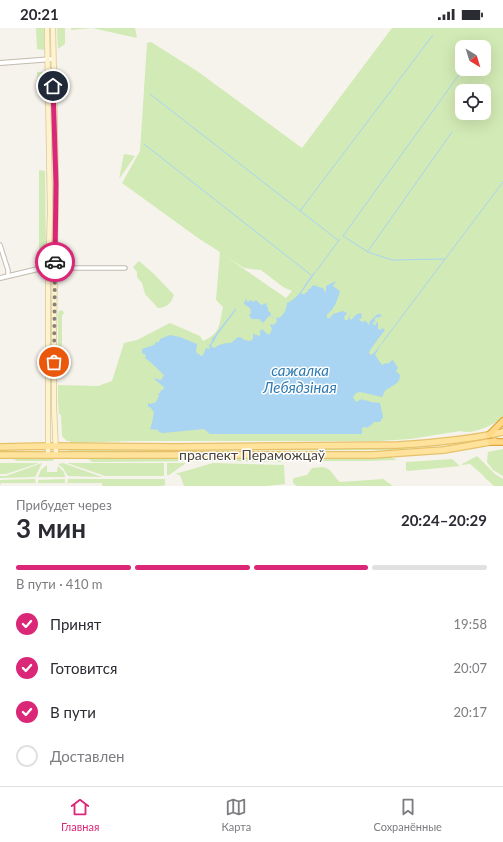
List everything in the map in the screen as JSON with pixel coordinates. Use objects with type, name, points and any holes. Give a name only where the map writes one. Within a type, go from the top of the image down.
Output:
[{"type":"highway","points":[[488,435],[503,421]]},
{"type":"highway","points":[[491,442],[503,441]]},
{"type":"main road","points":[[47,28],[50,211],[47,369],[48,454]]},
{"type":"main road","points":[[53,28],[56,184],[54,332],[54,406],[56,454]]},
{"type":"main road","name":"праспект Пераможцаў","points":[[0,447],[398,445],[429,443],[503,432]]},
{"type":"main road","name":"праспект Пераможцаў","points":[[0,455],[372,455],[444,450],[491,442]]},
{"type":"street","points":[[0,63],[53,59]]},
{"type":"street","points":[[0,245],[8,270],[8,276]]},
{"type":"street","points":[[0,278],[48,268],[125,268]]},
{"type":"green space","points":[[36,28],[44,28],[44,50],[37,49]]},
{"type":"green space","points":[[57,28],[65,28],[65,44],[58,49]]},
{"type":"green space","points":[[71,28],[92,28],[71,30]]},
{"type":"green space","points":[[92,28],[135,28],[137,38]]},
{"type":"green space","points":[[392,28],[503,28],[503,418],[500,422],[498,421],[485,428],[470,432],[460,431],[410,439],[379,441],[131,441],[70,443],[70,441],[67,441],[62,436],[61,415],[59,414],[58,402],[58,385],[98,386],[112,381],[124,343],[137,340],[170,323],[200,336],[203,341],[213,335],[218,328],[223,307],[216,300],[220,252],[198,238],[122,183],[140,151],[147,43],[151,42],[197,71],[302,148]],"holes":[[[225,256],[244,268],[261,270],[283,287],[292,291],[286,298]]]},
{"type":"green space","points":[[37,72],[45,72],[45,83],[40,86],[40,89],[38,89]]},
{"type":"green space","points":[[124,154],[135,156],[119,179]]},
{"type":"green space","points":[[39,170],[45,171],[46,257],[39,257]]},
{"type":"green space","points":[[139,261],[174,295],[170,303],[166,306],[158,308],[145,294],[142,283],[137,277],[137,272],[133,267]]},
{"type":"green space","points":[[60,310],[64,313],[62,316],[63,374],[61,375],[58,373],[58,313]]},
{"type":"green space","points":[[485,437],[485,439],[482,440],[394,450],[69,451],[395,448],[424,446]]},
{"type":"green space","points":[[503,449],[503,476],[493,470],[487,462],[488,452]]},
{"type":"green space","points":[[477,456],[495,474],[503,479],[503,486],[494,486],[470,464],[462,465]]},
{"type":"green space","points":[[295,457],[391,457],[397,460],[289,461]]},
{"type":"green space","points":[[54,458],[54,460],[17,461],[13,459]]},
{"type":"green space","points":[[87,458],[278,459],[283,462],[92,462]]},
{"type":"green space","points":[[452,459],[460,466],[406,470],[406,462]]},
{"type":"green space","points":[[0,463],[39,463],[6,474],[0,474]]},
{"type":"green space","points":[[42,463],[35,477],[0,478],[0,476],[6,476]]},
{"type":"green space","points":[[63,463],[102,477],[68,476],[63,468],[58,464]]},
{"type":"green space","points":[[67,463],[164,463],[164,476],[105,476]]},
{"type":"green space","points":[[167,463],[186,463],[167,475]]},
{"type":"green space","points":[[213,463],[284,465],[285,484],[266,486],[184,486],[180,475],[175,474]]},
{"type":"green space","points":[[47,465],[47,472],[57,472],[58,466],[64,472],[65,477],[38,477],[41,470]]},
{"type":"green space","points":[[323,467],[330,471],[340,482],[383,479],[393,486],[297,486],[293,483],[294,478],[307,475],[312,468]]},
{"type":"green space","points":[[35,479],[36,483],[1,483],[0,486],[0,480]]},
{"type":"green space","points":[[65,479],[65,483],[38,483],[38,480]]},
{"type":"green space","points":[[68,479],[165,479],[165,485],[102,486],[102,483],[67,483]]},
{"type":"water","name":"сажалка Лебядзіная","points":[[317,270],[301,293],[305,294],[308,292],[308,289],[310,289],[313,285],[316,285],[323,288],[326,293],[326,286],[336,281],[333,286],[340,291],[332,310],[327,315],[327,318],[330,318],[333,314],[343,311],[347,313],[344,317],[345,320],[348,320],[351,313],[349,318],[351,320],[357,314],[361,313],[362,318],[359,319],[360,321],[364,322],[365,320],[369,325],[370,321],[378,314],[382,315],[375,318],[375,322],[373,322],[373,324],[375,326],[378,322],[378,329],[380,330],[383,328],[385,330],[369,353],[371,355],[374,353],[382,343],[375,355],[382,365],[386,363],[388,364],[393,360],[398,368],[396,371],[400,375],[400,378],[397,383],[385,391],[382,397],[360,392],[356,393],[353,397],[356,402],[362,399],[365,401],[367,400],[370,402],[380,403],[383,417],[380,422],[374,422],[367,428],[362,428],[362,434],[210,434],[204,429],[163,433],[159,432],[158,430],[150,429],[154,412],[150,407],[148,407],[148,403],[151,404],[156,402],[159,396],[158,394],[164,387],[153,378],[161,380],[164,375],[145,358],[146,355],[142,353],[142,349],[154,345],[156,342],[159,342],[160,339],[170,335],[180,337],[197,344],[196,352],[201,356],[206,348],[210,349],[209,345],[212,342],[212,339],[236,308],[211,346],[214,348],[219,345],[231,343],[238,337],[250,341],[253,339],[253,334],[260,336],[260,331],[262,329],[267,334],[270,334],[272,329],[270,324],[274,325],[277,321],[276,318],[283,315],[287,303],[292,301],[300,293]]},
{"type":"water","points":[[246,298],[247,302],[251,300],[253,302],[256,300],[261,305],[267,303],[266,306],[268,307],[268,311],[271,313],[270,316],[276,318],[269,316],[263,323],[259,319],[251,319],[249,315],[251,313],[250,308],[244,304]]},
{"type":"waterway","points":[[300,211],[433,35]]},
{"type":"waterway","points":[[444,259],[392,260],[368,252],[343,236],[458,76]]},
{"type":"waterway","points":[[150,94],[339,241]]},
{"type":"waterway","points":[[368,251],[452,132]]},
{"type":"waterway","points":[[144,144],[311,275]]},
{"type":"waterway","points":[[382,343],[503,182]]},
{"type":"waterway","points":[[317,270],[340,239]]},
{"type":"way so far","points":[[54,362],[55,262]]},
{"type":"route","points":[[53,86],[56,184],[55,262]]}]
